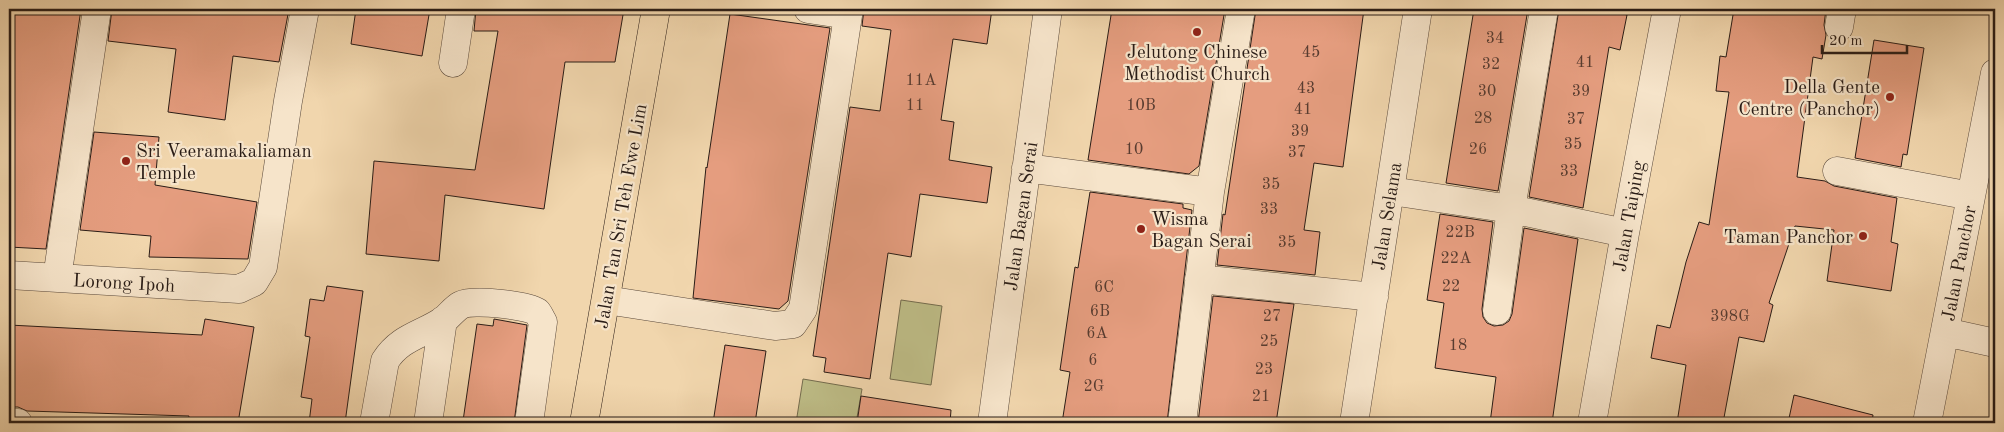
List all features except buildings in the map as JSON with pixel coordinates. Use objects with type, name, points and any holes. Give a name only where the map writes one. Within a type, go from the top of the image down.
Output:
[{"type":"main road","name":"Jalan Tan Sri Teh Ewe Lim","points":[[584,423],[656,9]]},
{"type":"street","points":[[57,278],[96,9]]},
{"type":"street","name":"Lorong Ipoh","points":[[9,275],[240,288],[254,282],[264,267],[288,101],[305,9]]},
{"type":"street","points":[[453,63],[461,9]]},
{"type":"street","points":[[606,300],[774,326],[793,324],[803,309],[849,12],[808,9]]},
{"type":"street","name":"Jalan Bagan Serai","points":[[992,423],[1048,9]]},
{"type":"street","points":[[1182,423],[1210,192],[1240,9]]},
{"type":"street","name":"Jalan Selama","points":[[1354,423],[1418,9]]},
{"type":"street","points":[[1497,311],[1511,209],[1544,9]]},
{"type":"street","name":"Jalan Taiping","points":[[1592,423],[1667,9]]},
{"type":"street","name":"Jalan Panchor","points":[[1927,423],[1945,332],[1980,194],[1995,73]]},
{"type":"street","points":[[1026,168],[1210,192]]},
{"type":"street","points":[[1837,171],[1980,194]]},
{"type":"street","points":[[1391,192],[1511,209],[1625,233]]},
{"type":"street","points":[[1199,279],[1374,297]]},
{"type":"street","points":[[374,423],[385,361],[390,353],[398,344],[443,320],[462,305],[471,302],[523,307],[537,312],[543,322],[529,423]]},
{"type":"street","points":[[428,423],[443,320]]},
{"type":"street","points":[[1945,332],[1995,343]]},
{"type":"street","points":[[9,423],[18,423]]},
{"type":"shaded area","points":[[901,300],[942,306],[931,385],[890,379]]},
{"type":"shaded area","points":[[803,379],[862,389],[856,423],[796,423]]},
{"type":"place","name":"Jelutong Chinese Methodist Church","points":[[1197,32]]},
{"type":"place","name":"Della Gente Centre (Panchor)","points":[[1890,97]]},
{"type":"place","name":"Sri Veeramakaliaman Temple","points":[[126,161]]},
{"type":"place","name":"Wisma Bagan Serai","points":[[1141,229]]},
{"type":"place","name":"Taman Panchor","points":[[1863,236]]}]
